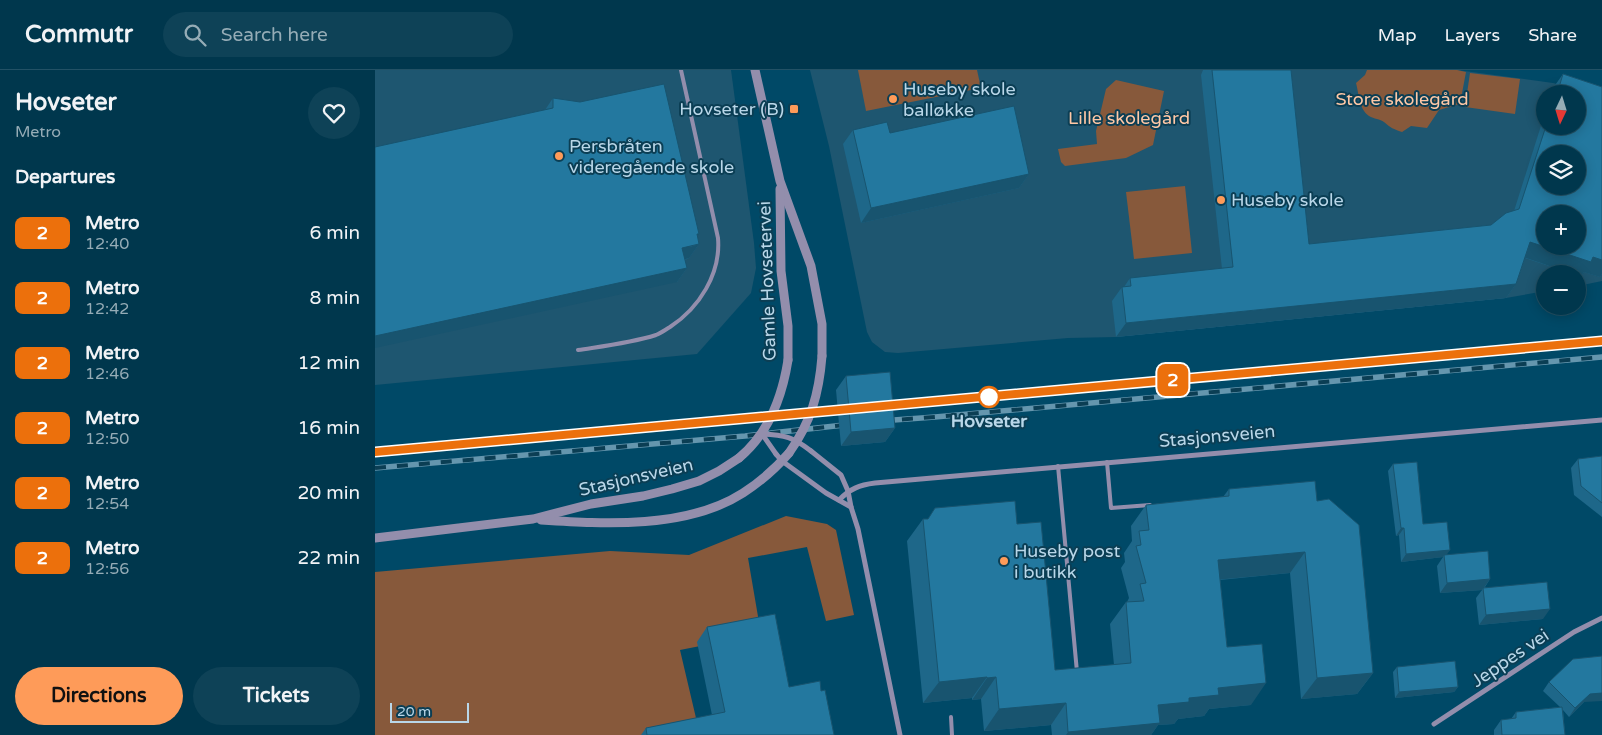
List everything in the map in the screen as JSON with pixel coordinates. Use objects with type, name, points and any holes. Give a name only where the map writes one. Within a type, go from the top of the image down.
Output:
[{"type":"street","name":"Gamle Hovsetervei","points":[[755,70],[780,181],[811,266],[822,324],[822,356],[817,392],[811,414],[798,441],[789,453]]},
{"type":"street","name":"Gamle Hovsetervei","points":[[762,434],[782,389],[788,360],[788,326],[781,271],[780,181]]},
{"type":"street","name":"Stasjonsveien","points":[[839,500],[848,491],[865,484],[1602,420]]},
{"type":"street","points":[[762,434],[782,435],[798,441],[841,475],[848,491],[858,529],[900,735]]},
{"type":"street","points":[[762,434],[779,458],[826,493],[851,507]]},
{"type":"street","name":"Stasjonsveien","points":[[375,538],[533,519],[591,504],[643,496],[672,489],[699,481],[739,458],[762,434]]},
{"type":"street","name":"Stasjonsveien","points":[[533,519],[596,523],[645,521],[675,518],[699,512],[743,494],[779,458],[789,453]]},
{"type":"street","name":"Jeppes vei","points":[[1434,724],[1573,632],[1602,618]]},
{"type":"lane","points":[[578,350],[618,344],[659,334],[680,320],[698,302],[711,281],[719,254],[718,238],[681,70]]},
{"type":"lane","points":[[1107,462],[1111,508],[1160,504]]},
{"type":"lane","points":[[1057,466],[1078,677]]},
{"type":"lane","points":[[951,717],[952,735]]},
{"type":"shaded area","name":"Persbråten videregående skole","points":[[375,70],[731,70],[754,243],[756,268],[751,293],[697,354],[375,385]]},
{"type":"shaded area","name":"Huseby skole","points":[[810,70],[1457,70],[1561,85],[1536,85],[1536,135],[1586,135],[1586,91],[1602,95],[1602,281],[1586,284],[1586,265],[1536,265],[1536,293],[1506,298],[1116,337],[1068,338],[898,353],[885,352],[872,342],[867,332],[829,146]]},
{"type":"green space","name":"Huseby skole balløkke","points":[[858,70],[977,70],[981,88],[866,111]]},
{"type":"green space","name":"Store skolegård","points":[[1367,70],[1457,70],[1466,72],[1460,104],[1439,110],[1427,128],[1411,126],[1402,132],[1399,131],[1369,116],[1363,109],[1356,83],[1365,75]]},
{"type":"green space","points":[[1470,73],[1520,79],[1515,114],[1465,107]]},
{"type":"green space","name":"Lille skolegård","points":[[1116,80],[1164,91],[1153,145],[1126,158],[1065,166],[1061,162],[1058,149],[1097,144],[1096,131],[1106,89]]},
{"type":"green space","points":[[1185,186],[1192,253],[1134,259],[1126,192]]},
{"type":"green space","points":[[786,516],[827,524],[836,530],[854,615],[826,621],[807,547],[748,558],[761,634],[680,650],[700,735],[375,735],[375,572],[610,551],[689,555]]},
{"type":"building","points":[[1212,70],[1291,70],[1309,244],[1491,225],[1506,213],[1519,209],[1536,157],[1536,195],[1586,195],[1586,145],[1540,145],[1543,135],[1586,135],[1586,85],[1560,85],[1563,74],[1602,87],[1602,260],[1593,257],[1591,262],[1570,255],[1586,255],[1586,205],[1536,205],[1536,244],[1530,242],[1516,284],[1126,323],[1122,287],[1131,286],[1130,278],[1233,267]]},
{"type":"building","points":[[664,84],[699,234],[697,234],[699,244],[682,248],[687,268],[375,336],[375,147],[553,108],[553,98],[580,102]]},
{"type":"building","points":[[1014,106],[1029,174],[871,208],[853,130],[887,122],[890,133]]},
{"type":"building","points":[[890,372],[895,428],[851,432],[846,376]]},
{"type":"building","points":[[1602,456],[1602,503],[1581,486],[1578,459]]},
{"type":"building","points":[[1417,462],[1423,524],[1447,522],[1450,550],[1406,554],[1404,528],[1401,528],[1393,464]]},
{"type":"building","points":[[1315,481],[1317,501],[1329,499],[1359,525],[1373,673],[1317,678],[1305,552],[1218,560],[1227,647],[1262,644],[1266,683],[1218,688],[1219,695],[1189,698],[1189,702],[1158,705],[1160,723],[1068,732],[1066,703],[999,709],[996,677],[939,682],[923,519],[928,519],[935,508],[1015,501],[1017,524],[1041,522],[1055,670],[1131,663],[1126,602],[1144,601],[1140,584],[1146,583],[1136,546],[1141,545],[1139,531],[1149,530],[1146,505],[1229,496],[1229,489]]},
{"type":"building","points":[[1488,551],[1490,579],[1447,583],[1444,555]]},
{"type":"building","points":[[1547,582],[1550,609],[1486,615],[1483,588]]},
{"type":"building","points":[[775,614],[789,687],[820,681],[821,691],[825,690],[834,735],[647,735],[646,728],[725,712],[707,627]]},
{"type":"building","points":[[1602,656],[1602,693],[1590,694],[1575,708],[1549,682],[1573,659]]},
{"type":"building","points":[[1455,661],[1458,687],[1399,692],[1397,667]]},
{"type":"building","points":[[1562,707],[1565,735],[1502,735],[1501,720],[1516,718],[1516,712]]},
{"type":"railway","points":[[880,407],[1602,341]]},
{"type":"railway","points":[[880,421],[1602,357]]},
{"type":"railway","points":[[375,452],[850,409]]},
{"type":"railway","points":[[375,468],[745,436],[853,424]]},
{"type":"metro line","name":"2","points":[[375,452],[1602,341]]},
{"type":"place","name":"Huseby skole balløkke","points":[[893,99]]},
{"type":"place","name":"Hovseter (B)","points":[[794,109]]},
{"type":"place","name":"Persbråten videregående skole","points":[[559,156]]},
{"type":"place","name":"Huseby skole","points":[[1221,200]]},
{"type":"place","name":"Hovseter","points":[[989,397]]},
{"type":"place","name":"Huseby post i butikk","points":[[1004,561]]}]
